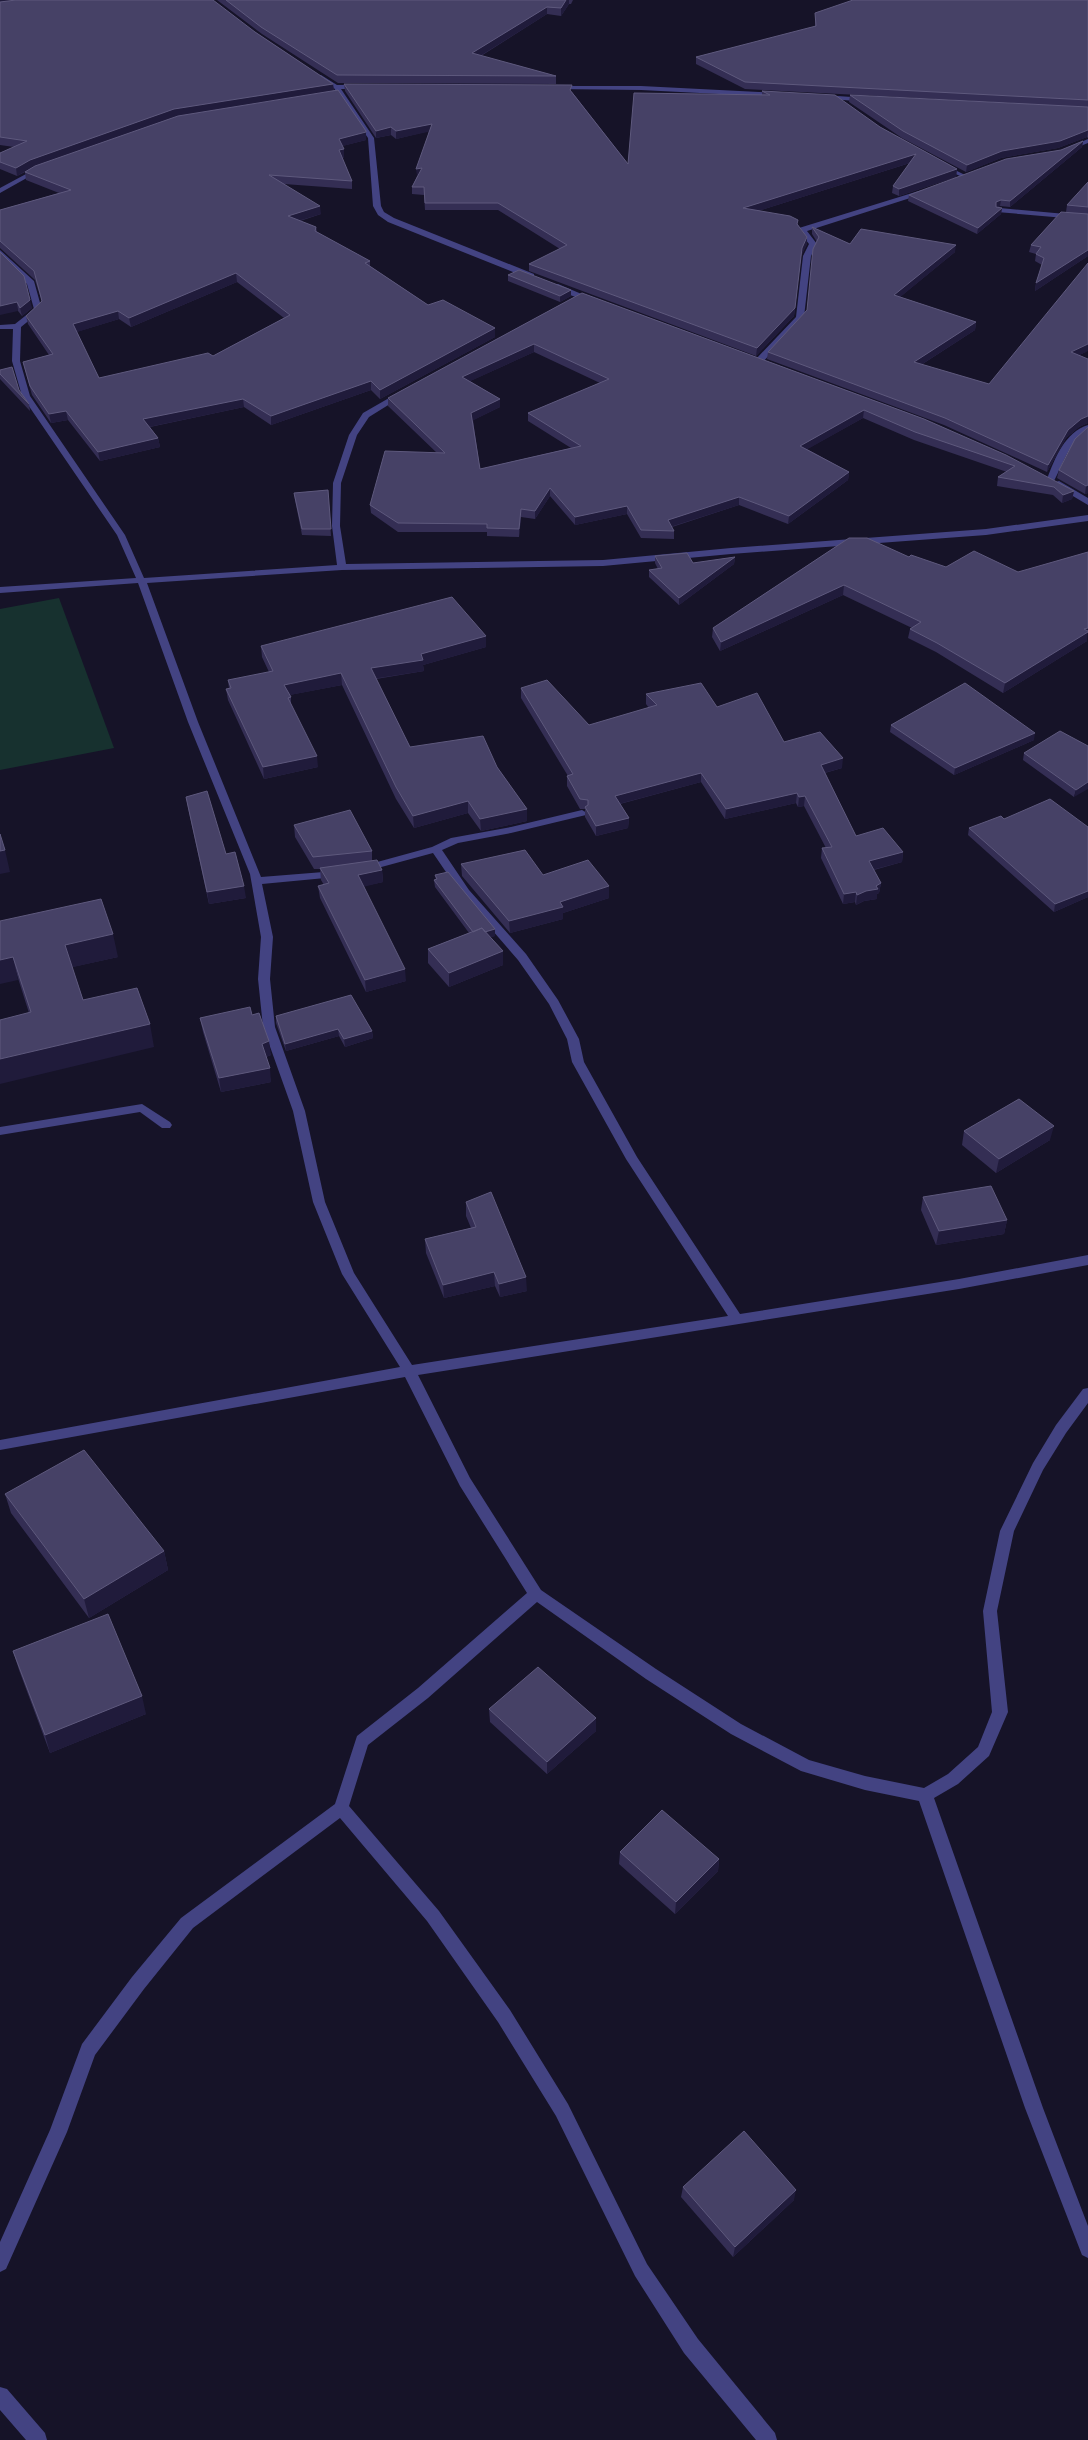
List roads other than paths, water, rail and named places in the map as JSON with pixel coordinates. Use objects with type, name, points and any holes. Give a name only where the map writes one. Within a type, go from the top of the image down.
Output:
[{"type":"street","points":[[313,72],[336,87],[371,138],[377,206],[381,214],[402,225],[538,279]]},
{"type":"street","points":[[336,87],[366,87]]},
{"type":"street","points":[[543,88],[641,88],[786,95]]},
{"type":"street","points":[[332,95],[340,94]]},
{"type":"street","points":[[815,97],[877,100]]},
{"type":"street","points":[[838,99],[850,110]]},
{"type":"street","points":[[1060,152],[1088,141]]},
{"type":"street","points":[[932,160],[964,176]]},
{"type":"street","points":[[0,191],[34,171],[51,165]]},
{"type":"street","points":[[955,180],[972,173]]},
{"type":"street","points":[[759,361],[800,317],[807,256],[813,244],[802,230],[930,190]]},
{"type":"street","points":[[1000,210],[1088,218]]},
{"type":"street","points":[[0,252],[31,283],[38,310],[17,326],[0,327]]},
{"type":"street","points":[[547,282],[599,303]]},
{"type":"street","points":[[572,301],[581,296]]},
{"type":"street","points":[[17,326],[15,362],[26,396],[121,535],[141,580],[193,722],[257,881],[267,937],[264,979],[269,1027],[300,1111],[319,1202],[348,1274],[408,1371],[465,1482],[536,1594],[651,1674],[728,1724],[806,1766],[865,1783],[925,1795],[953,1779],[984,1752],[1000,1712],[990,1612],[1007,1531],[1038,1467],[1061,1429],[1088,1393]]},
{"type":"street","points":[[750,358],[767,364]]},
{"type":"street","points":[[342,567],[336,526],[337,483],[353,435],[366,416],[412,387]]},
{"type":"street","points":[[1051,479],[1063,450],[1076,434],[1088,427]]},
{"type":"street","points":[[1043,474],[1088,502]]},
{"type":"street","points":[[0,590],[342,567],[603,563],[731,550],[986,532],[1088,518]]},
{"type":"street","points":[[257,881],[348,872],[411,858],[455,840],[511,830],[582,813]]},
{"type":"street","points":[[436,849],[465,892],[522,958],[554,1003],[573,1039],[578,1062],[632,1159],[737,1319]]},
{"type":"street","points":[[0,1131],[142,1108],[166,1125]]},
{"type":"street","points":[[0,1446],[408,1371],[959,1284],[1088,1260]]},
{"type":"street","points":[[0,2263],[58,2132],[88,2050],[187,1923],[341,1808],[362,1741],[423,1693],[536,1594]]},
{"type":"street","points":[[925,1795],[1034,2108],[1088,2249]]},
{"type":"street","points":[[341,1808],[433,1916],[504,2016],[562,2110],[641,2270],[692,2346],[768,2440]]},
{"type":"street","points":[[0,2396],[38,2440]]}]
